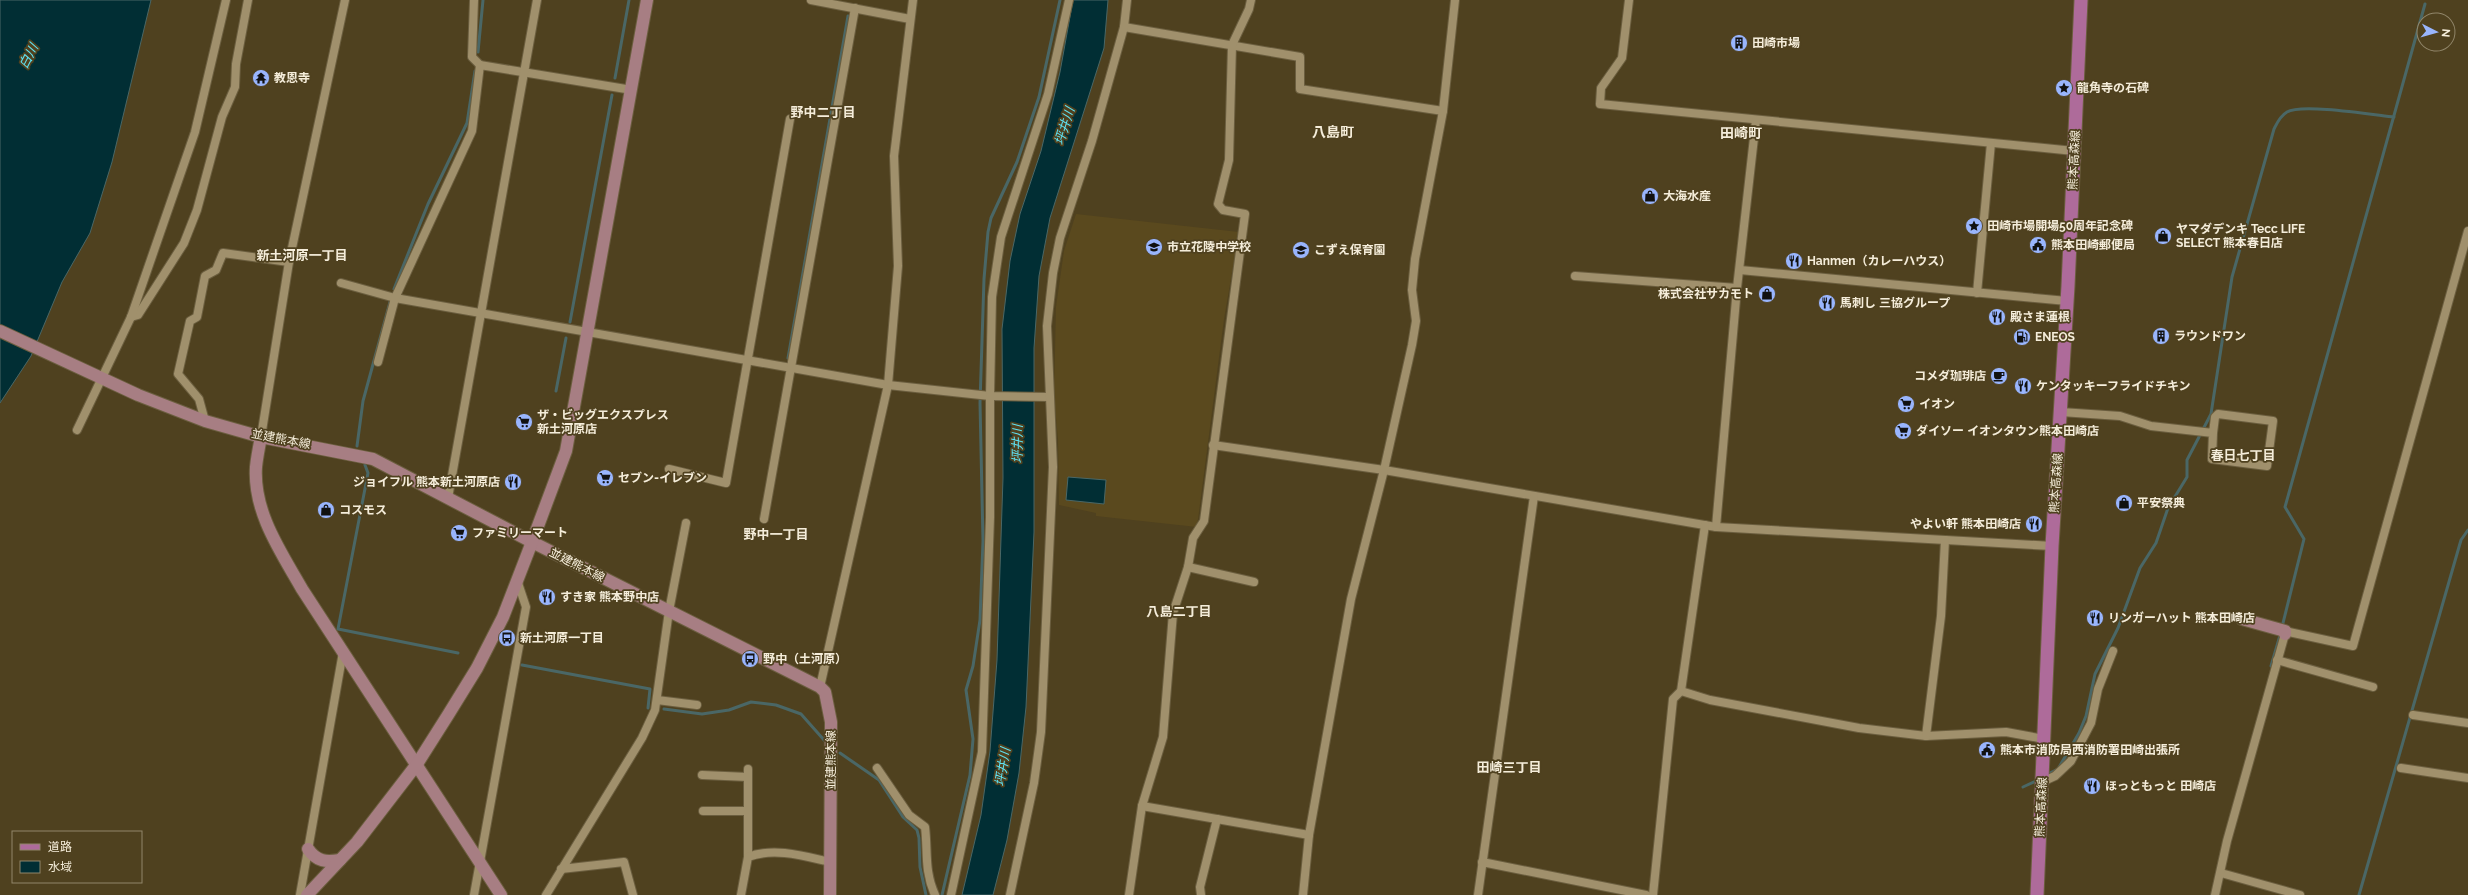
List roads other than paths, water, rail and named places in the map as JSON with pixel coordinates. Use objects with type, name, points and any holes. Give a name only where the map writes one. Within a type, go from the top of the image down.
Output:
[{"type":"main road","name":"熊本高森線","points":[[2037,895],[2052,546],[2067,301],[2081,0]]},
{"type":"street","points":[[77,430],[131,317],[196,132],[226,0]]},
{"type":"street","points":[[131,317],[138,315],[184,243],[197,210],[222,117],[235,86],[236,64],[248,0]]},
{"type":"street","points":[[345,0],[289,262],[256,468],[258,493],[265,518],[273,538],[302,589],[501,895]]},
{"type":"street","points":[[474,0],[472,57],[480,64],[632,90]]},
{"type":"street","points":[[448,498],[537,0]]},
{"type":"street","points":[[307,895],[357,842],[417,764],[477,668],[503,617],[516,579],[532,542],[566,451],[647,0]]},
{"type":"street","points":[[812,0],[910,19]]},
{"type":"street","points":[[820,687],[888,385],[898,266],[894,156],[913,0]]},
{"type":"street","points":[[951,895],[982,752],[994,396],[992,297],[1001,236],[1048,94],[1069,0]]},
{"type":"street","points":[[1010,895],[1034,782],[1041,732],[1053,467],[1045,397],[1047,326],[1053,273],[1060,238],[1092,141],[1124,27],[1127,0]]},
{"type":"street","points":[[1129,895],[1142,806],[1163,737],[1173,613],[1188,567],[1193,538],[1204,521],[1245,214],[1223,210],[1218,204],[1229,160],[1232,45],[1249,9],[1251,0]]},
{"type":"street","points":[[1303,895],[1309,835],[1351,598],[1384,470],[1412,346],[1416,321],[1412,290],[1415,259],[1443,111],[1455,0]]},
{"type":"street","points":[[1629,0],[1622,58],[1601,88],[1600,104],[2074,151]]},
{"type":"street","points":[[764,519],[793,368],[855,8]]},
{"type":"street","points":[[1124,27],[1300,57],[1300,89],[1443,111]]},
{"type":"street","points":[[378,362],[395,298],[472,131],[480,64]]},
{"type":"street","points":[[670,469],[726,483],[790,119]]},
{"type":"street","points":[[1716,527],[1737,288],[1756,120]]},
{"type":"street","points":[[1977,293],[1991,143]]},
{"type":"street","points":[[2285,634],[2288,632],[2353,646],[2468,232]]},
{"type":"street","points":[[205,421],[199,399],[178,374],[190,321],[197,317],[205,276],[216,270],[223,253],[289,262]]},
{"type":"street","points":[[1740,270],[2067,301]]},
{"type":"street","points":[[1575,276],[1737,288]]},
{"type":"street","points":[[341,283],[395,298],[588,334],[888,385],[994,396],[1045,397]]},
{"type":"street","name":"並建熊本線","points":[[0,331],[102,378],[205,421],[261,437],[373,459],[532,542],[820,687],[826,692],[831,722],[830,895]]},
{"type":"street","points":[[2061,412],[2120,416],[2151,426],[2213,433]]},
{"type":"street","points":[[2218,414],[2273,421],[2267,466],[2212,459],[2213,433],[2215,417],[2218,414]]},
{"type":"street","points":[[1213,445],[1384,470],[1716,527],[2052,546]]},
{"type":"street","points":[[1478,895],[1534,496]]},
{"type":"street","points":[[546,895],[642,738],[655,710],[669,611],[686,523]]},
{"type":"street","points":[[1653,895],[1673,699],[1681,692],[1705,525]]},
{"type":"street","points":[[1926,736],[1941,616],[1946,540]]},
{"type":"street","points":[[1188,567],[1254,582]]},
{"type":"street","points":[[474,895],[479,860],[526,607],[516,579]]},
{"type":"street","points":[[2242,619],[2285,631],[2285,634]]},
{"type":"street","points":[[2215,895],[2227,841],[2285,634]]},
{"type":"street","points":[[2042,782],[2054,776],[2071,761],[2091,723],[2098,689],[2113,651]]},
{"type":"street","points":[[300,895],[343,652]]},
{"type":"street","points":[[2277,660],[2373,687]]},
{"type":"street","points":[[1681,692],[1710,700],[1859,728],[1926,736],[2006,732],[2044,739]]},
{"type":"street","points":[[656,700],[697,705]]},
{"type":"street","points":[[2413,715],[2468,723]]},
{"type":"street","points":[[877,768],[909,815],[924,826],[925,857],[930,886],[935,895]]},
{"type":"street","points":[[2401,768],[2468,778]]},
{"type":"street","points":[[702,775],[748,773],[748,858],[741,895]]},
{"type":"street","points":[[1142,806],[1309,835]]},
{"type":"street","points":[[703,811],[748,811]]},
{"type":"street","points":[[1201,895],[1200,887],[1217,819]]},
{"type":"street","points":[[308,849],[313,857],[321,861],[340,860]]},
{"type":"street","points":[[748,858],[762,852],[797,854],[830,862]]},
{"type":"street","points":[[561,870],[624,862],[633,895]]},
{"type":"street","points":[[1482,862],[1646,895]]},
{"type":"street","points":[[2221,873],[2300,895]]},
{"type":"water","name":"白川","points":[[0,0],[151,0],[112,162],[90,233],[62,282],[31,356],[0,403]]},
{"type":"water","name":"坪井川","points":[[1073,0],[1108,0],[1104,48],[1050,218],[1039,276],[1034,348],[1034,532],[1026,707],[1019,773],[1007,840],[993,895],[962,895],[981,815],[990,751],[997,660],[1003,478],[1002,329],[1010,261],[1020,214],[1041,151],[1060,72]]},
{"type":"water","points":[[1068,477],[1106,480],[1104,504],[1066,500]]},
{"type":"waterway","points":[[478,52],[483,0]]},
{"type":"waterway","points":[[615,78],[629,0]]},
{"type":"waterway","points":[[942,895],[970,775],[973,739],[966,690],[973,666],[980,620],[983,541],[980,403],[984,279],[988,232],[991,218],[1017,162],[1039,97],[1060,0]]},
{"type":"waterway","points":[[2282,627],[2304,539],[2285,507],[2425,4]]},
{"type":"waterway","points":[[788,358],[848,16]]},
{"type":"waterway","points":[[394,289],[428,204],[467,123],[475,71]]},
{"type":"waterway","points":[[570,322],[612,95]]},
{"type":"waterway","points":[[2046,775],[2058,769],[2079,733],[2086,716],[2095,674],[2118,628],[2140,568],[2156,543],[2168,508],[2187,477],[2187,460],[2211,414],[2232,277],[2276,124],[2287,112],[2307,109],[2339,110],[2394,117]]},
{"type":"waterway","points":[[357,446],[363,401],[390,302]]},
{"type":"waterway","points":[[556,391],[566,338]]},
{"type":"waterway","points":[[365,465],[368,473],[338,629],[458,653]]},
{"type":"waterway","points":[[2359,895],[2461,540],[2468,530]]},
{"type":"waterway","points":[[2271,666],[2281,632]]},
{"type":"waterway","points":[[522,665],[650,689],[648,708]]},
{"type":"waterway","points":[[664,709],[702,714],[729,710],[751,702],[776,705],[801,714],[824,740]]},
{"type":"waterway","points":[[840,753],[879,780],[903,817],[917,830],[919,838],[920,867],[926,895]]},
{"type":"waterway","points":[[2023,787],[2038,780]]},
{"type":"place","name":"田崎市場","points":[[1739,43]]},
{"type":"place","name":"教恩寺","points":[[261,78]]},
{"type":"place","name":"龍角寺の石碑","points":[[2064,88]]},
{"type":"place","name":"大海水産","points":[[1650,196]]},
{"type":"place","name":"田崎市場開場50周年記念碑","points":[[1974,226]]},
{"type":"place","name":"ヤマダデンキ Tecc LIFE SELECT 熊本春日店","points":[[2163,236]]},
{"type":"place","name":"熊本田崎郵便局","points":[[2038,245]]},
{"type":"place","name":"市立花陵中学校","points":[[1154,247]]},
{"type":"place","name":"こずえ保育園","points":[[1301,250]]},
{"type":"place","name":"Hanmen（カレーハウス）","points":[[1794,261]]},
{"type":"place","name":"株式会社サカモト","points":[[1767,294]]},
{"type":"place","name":"馬刺し 三協グループ","points":[[1827,303]]},
{"type":"place","name":"殿さま蓮根","points":[[1997,317]]},
{"type":"place","name":"ラウンドワン","points":[[2161,336]]},
{"type":"place","name":"ENEOS","points":[[2022,337]]},
{"type":"place","name":"コメダ珈琲店","points":[[1999,376]]},
{"type":"place","name":"ケンタッキーフライドチキン","points":[[2023,386]]},
{"type":"place","name":"イオン","points":[[1906,404]]},
{"type":"place","name":"ザ・ビッグエクスプレス 新土河原店","points":[[524,422]]},
{"type":"place","name":"ダイソー イオンタウン熊本田崎店","points":[[1903,431]]},
{"type":"place","name":"セブン-イレブン","points":[[605,478]]},
{"type":"place","name":"ジョイフル 熊本新土河原店","points":[[513,482]]},
{"type":"place","name":"平安祭典","points":[[2124,503]]},
{"type":"place","name":"コスモス","points":[[326,510]]},
{"type":"place","name":"やよい軒 熊本田崎店","points":[[2034,524]]},
{"type":"place","name":"ファミリーマート","points":[[459,533]]},
{"type":"place","name":"すき家 熊本野中店","points":[[547,597]]},
{"type":"place","name":"リンガーハット 熊本田崎店","points":[[2095,618]]},
{"type":"place","name":"新土河原一丁目","points":[[507,638]]},
{"type":"place","name":"野中（土河原）","points":[[750,659]]},
{"type":"place","name":"熊本市消防局西消防署田崎出張所","points":[[1987,750]]},
{"type":"place","name":"ほっともっと 田崎店","points":[[2092,786]]},
{"type":"district","name":"野中二丁目","points":[[823,112]]},
{"type":"district","name":"八島町","points":[[1333,132]]},
{"type":"district","name":"田崎町","points":[[1741,133]]},
{"type":"district","name":"新土河原一丁目","points":[[302,255]]},
{"type":"district","name":"春日七丁目","points":[[2243,455]]},
{"type":"district","name":"野中一丁目","points":[[776,534]]},
{"type":"district","name":"八島二丁目","points":[[1179,611]]},
{"type":"district","name":"田崎三丁目","points":[[1509,767]]}]
